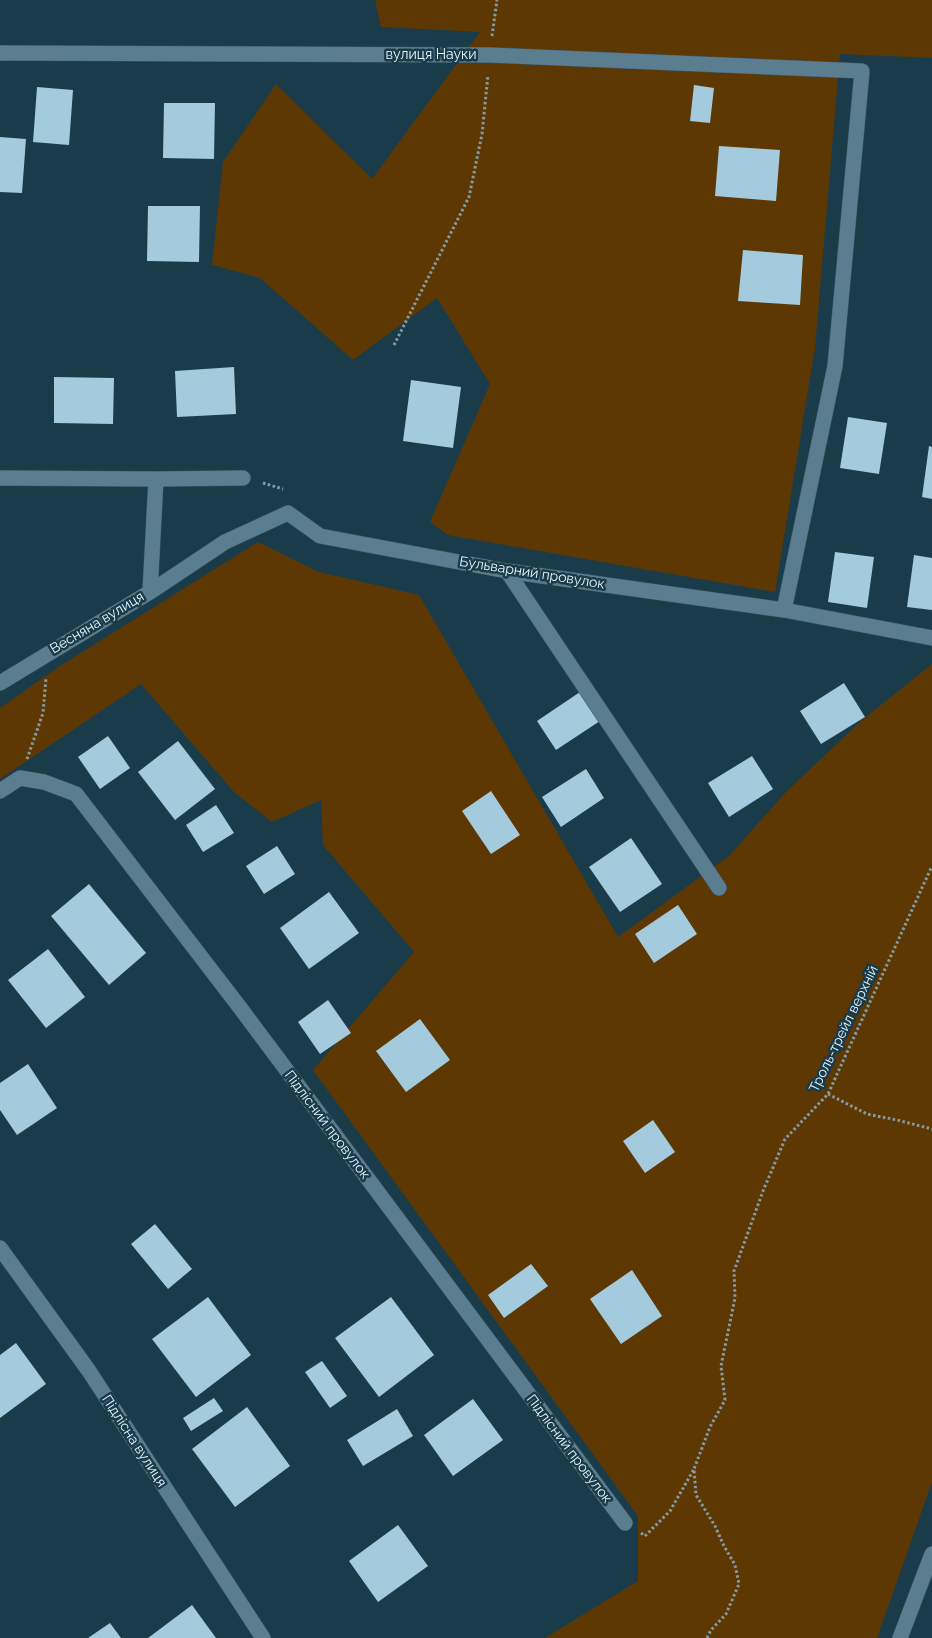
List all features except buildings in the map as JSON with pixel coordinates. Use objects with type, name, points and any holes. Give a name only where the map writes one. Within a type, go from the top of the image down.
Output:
[{"type":"street","name":"вулиця Науки","points":[[0,54],[490,55],[862,71],[835,366],[784,610]]},
{"type":"street","points":[[0,478],[243,478]]},
{"type":"street","name":"Весняна вулиця","points":[[0,683],[150,592],[156,479]]},
{"type":"street","name":"Бульварний провулок","points":[[150,592],[225,542],[288,513],[320,536],[507,571],[784,610],[932,638]]},
{"type":"street","points":[[507,571],[719,888]]},
{"type":"street","points":[[0,791],[20,778]]},
{"type":"street","name":"Підлісний провулок","points":[[20,778],[44,782],[76,794],[238,1005],[625,1523]]},
{"type":"street","name":"Підлісна вулиця","points":[[0,1248],[89,1372],[263,1638]]},
{"type":"street","points":[[900,1638],[932,1554]]},
{"type":"path","points":[[394,345],[469,197],[482,134],[497,0]]},
{"type":"path","points":[[20,778],[43,713],[49,652]]},
{"type":"path","name":"Троль-трейл верхній","points":[[707,1638],[711,1630],[726,1614],[739,1584],[735,1565],[715,1526],[696,1495],[694,1469],[710,1427],[725,1400],[721,1366],[735,1298],[734,1271],[763,1191],[785,1139],[828,1094],[932,866]]},
{"type":"path","points":[[828,1094],[867,1114],[932,1129]]},
{"type":"path","points":[[625,1523],[645,1536],[670,1511],[694,1469]]},
{"type":"shaded area","points":[[375,0],[932,0],[932,58],[840,54],[815,348],[775,592],[448,535],[430,522],[490,384],[437,298],[353,360],[260,278],[212,265],[223,162],[276,84],[372,179],[480,32],[381,27]]},
{"type":"shaded area","points":[[258,542],[319,572],[419,595],[618,937],[729,856],[787,791],[861,721],[932,664],[932,1482],[877,1638],[545,1638],[638,1581],[638,1516],[313,1070],[414,952],[323,845],[321,800],[272,822],[234,792],[141,684],[0,779],[0,708],[60,666]]}]
